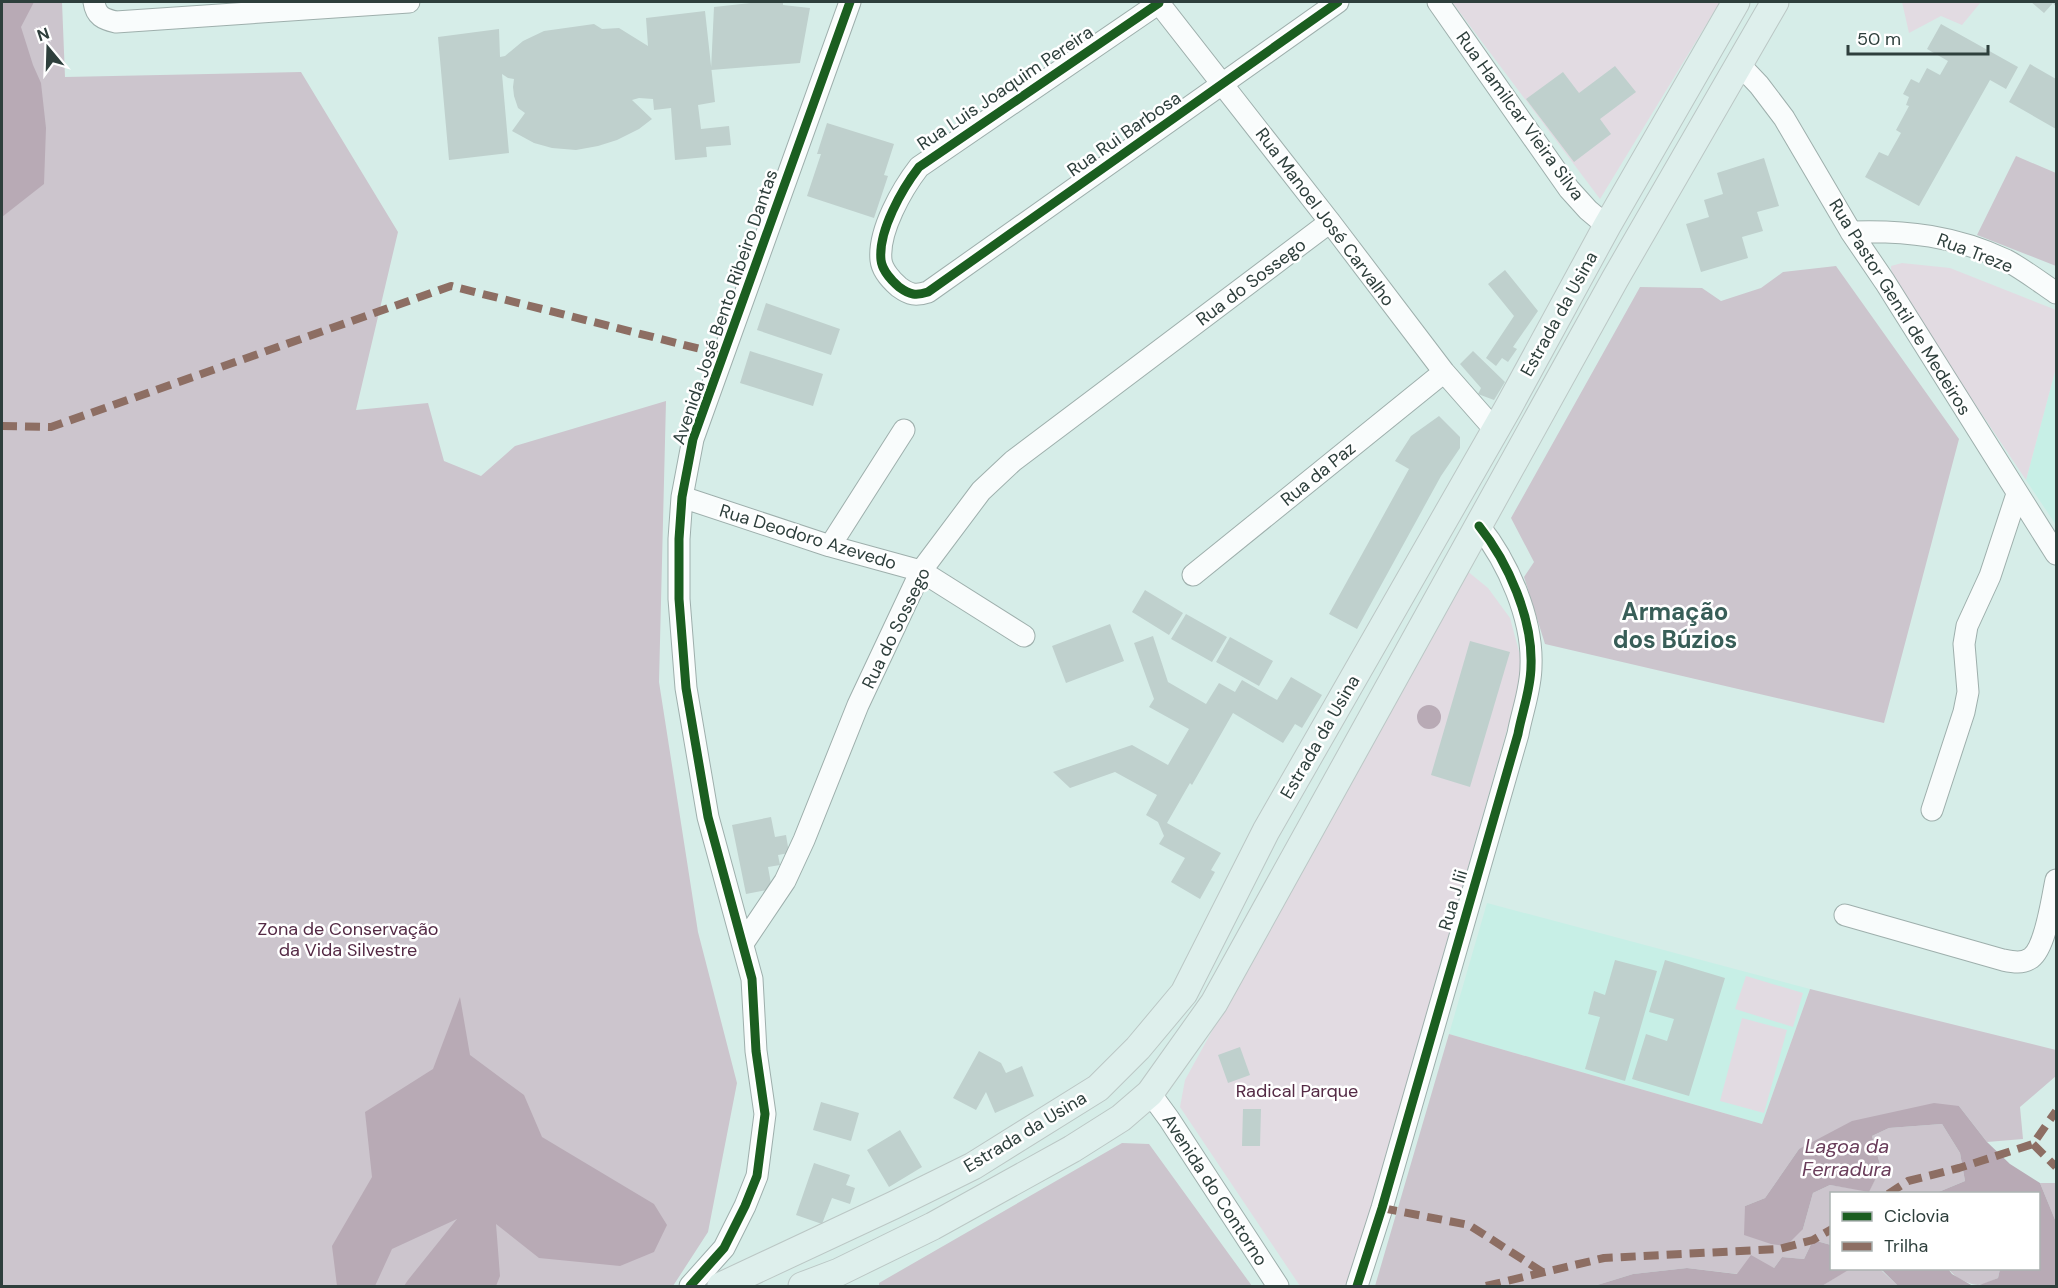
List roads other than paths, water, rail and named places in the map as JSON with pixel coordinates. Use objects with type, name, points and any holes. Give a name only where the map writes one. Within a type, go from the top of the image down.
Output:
[{"type":"main road","name":"Estrada da Usina","points":[[721,1287],[973,1166],[1098,1088],[1138,1048],[1184,993],[1266,831],[1736,2]]},
{"type":"main road","name":"Estrada da Usina","points":[[802,1287],[843,1279],[904,1240],[1072,1149],[1121,1118],[1150,1094],[1214,1003],[1615,279],[1775,2]]},
{"type":"main road","points":[[1584,269],[1595,286],[1604,287],[1615,279]]},
{"type":"main road","points":[[1566,303],[1577,296],[1587,295],[1595,301],[1598,310]]},
{"type":"main road","points":[[1184,993],[1203,991],[1214,1003]]},
{"type":"main road","points":[[894,1205],[890,1217],[891,1223],[894,1231],[904,1240]]},
{"type":"street","points":[[94,2],[98,14],[103,19],[116,22],[408,2]]},
{"type":"street","name":"Avenida José Bento Ribeiro Dantas","points":[[690,1287],[724,1248],[746,1206],[757,1176],[765,1114],[756,1051],[752,979],[744,942],[708,817],[686,688],[679,599],[682,497],[693,439],[850,2]]},
{"type":"street","name":"Rua Manoel José Carvalho","points":[[1158,2],[1330,222],[1443,372],[1495,430]]},
{"type":"street","name":"Rua Luis Joaquim Pereira","points":[[928,292],[917,296],[908,294],[893,282],[881,263],[881,248],[893,209],[903,188],[919,167],[1158,2]]},
{"type":"street","name":"Rua Rui Barbosa","points":[[928,292],[1338,2]]},
{"type":"street","name":"Rua Hamilcar Vieira Silva","points":[[1438,2],[1569,189],[1607,226]]},
{"type":"street","name":"Rua Pastor Gentil de Medeiros","points":[[1740,65],[1784,118],[1851,232],[1885,282],[2056,554]]},
{"type":"street","name":"Rua do Sossego","points":[[744,942],[790,870],[858,705],[921,571],[981,490],[1013,461],[1330,222]]},
{"type":"street","name":"Rua Treze","points":[[1851,232],[1887,231],[1943,237],[2006,261],[2056,293]]},
{"type":"street","name":"Rua da Paz","points":[[1193,575],[1443,372]]},
{"type":"street","points":[[830,546],[904,430]]},
{"type":"street","points":[[1932,810],[1964,712],[1968,692],[1964,655],[1967,626],[1990,576],[2018,494]]},
{"type":"street","name":"Rua Deodoro Azevedo","points":[[682,497],[830,546],[921,571],[1024,636]]},
{"type":"street","name":"Rua J Iii","points":[[1357,1287],[1383,1208],[1518,734],[1531,670],[1532,648],[1525,618],[1498,554],[1479,526]]},
{"type":"street","points":[[1845,915],[2019,963],[2032,957],[2040,945],[2056,880]]},
{"type":"street","name":"Avenida do Contorno","points":[[1150,1094],[1169,1119],[1278,1287]]},
{"type":"water","points":[[2,2],[34,2],[21,27],[41,83],[46,128],[44,184],[2,217]]},
{"type":"water","points":[[1429,705],[1438,708],[1441,717],[1438,726],[1429,729],[1420,726],[1417,717],[1420,708]]},
{"type":"water","points":[[460,997],[470,1055],[524,1095],[542,1137],[654,1204],[667,1225],[654,1252],[620,1266],[539,1258],[496,1224],[500,1276],[496,1286],[404,1286],[457,1219],[392,1249],[375,1286],[337,1286],[332,1246],[372,1177],[365,1112],[433,1069]]},
{"type":"water","name":"Lagoa da Ferradura","points":[[1934,1103],[1959,1106],[1987,1142],[2010,1164],[2040,1183],[2056,1222],[2056,1286],[1977,1286],[1998,1278],[2000,1270],[2040,1270],[2040,1192],[1938,1192],[1965,1181],[1960,1153],[1942,1124],[1889,1128],[1872,1136],[1881,1168],[1869,1192],[1830,1185],[1813,1193],[1803,1229],[1786,1246],[1771,1244],[1744,1235],[1745,1206],[1765,1198],[1799,1149],[1852,1121]]},
{"type":"water","points":[[1813,1240],[1830,1245],[1830,1270],[1848,1270],[1822,1286],[1594,1286],[1633,1274],[1687,1268],[1737,1274],[1751,1255],[1774,1268],[1782,1257],[1804,1259]]},
{"type":"water","points":[[1882,1270],[1949,1270],[1973,1286],[1898,1286]]},
{"type":"district","name":"Armação dos Búzios","points":[[1675,625]]},
{"type":"park label","name":"Zona de Conservação da Vida Silvestre","points":[[348,939]]},
{"type":"park label","name":"Radical Parque","points":[[1297,1091]]}]
